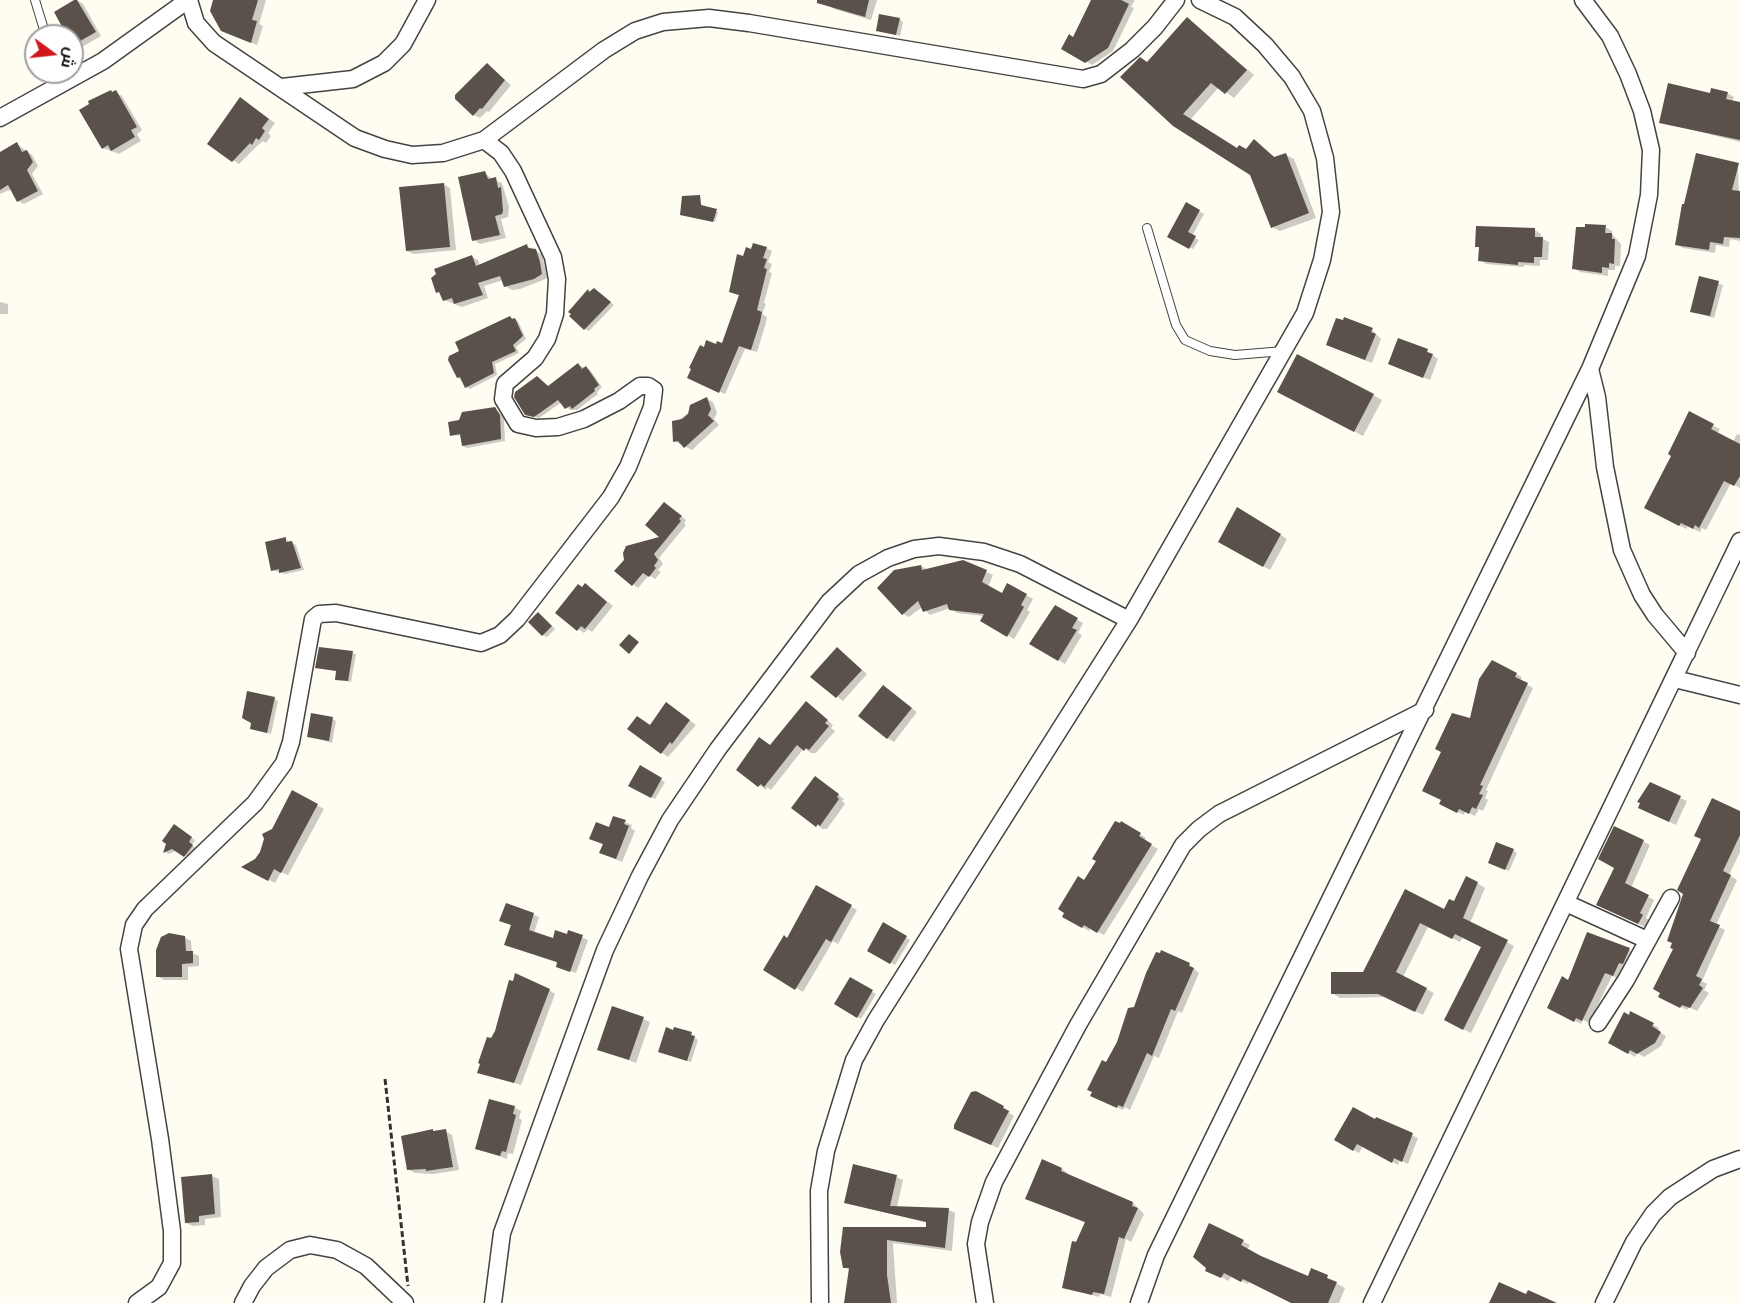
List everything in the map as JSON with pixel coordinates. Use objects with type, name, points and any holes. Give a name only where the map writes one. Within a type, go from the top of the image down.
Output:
[{"type":"street","points":[[84,68],[143,34],[189,0],[196,23],[214,43],[355,138],[385,149],[412,154],[443,153],[484,140],[604,50],[635,31],[663,22],[709,18],[1083,79],[1101,74],[1132,50],[1155,27],[1176,0]]},
{"type":"street","points":[[282,87],[353,79],[384,63],[403,44],[427,0]]},
{"type":"street","points":[[820,1303],[819,1191],[826,1151],[854,1060],[876,1020],[1130,620],[1305,313],[1322,260],[1331,212],[1325,158],[1312,111],[1292,77],[1265,45],[1235,17],[1200,0]]},
{"type":"street","points":[[1139,1303],[1161,1245],[1590,369],[1637,256],[1649,195],[1651,150],[1642,111],[1628,74],[1610,36],[1583,0]]},
{"type":"street","points":[[0,118],[57,84]]},
{"type":"street","points":[[137,1303],[159,1287],[169,1273],[172,1263],[172,1231],[160,1139],[129,949],[135,926],[145,909],[255,803],[284,764],[291,742],[313,620],[319,614],[336,613],[481,643],[500,635],[524,610],[611,497],[628,467],[652,407],[654,390],[648,386],[640,386],[619,401],[567,424],[536,428],[518,424],[503,399],[505,384],[535,358],[547,339],[555,314],[557,279],[553,257],[513,171],[501,153],[484,140]]},
{"type":"street","points":[[1590,369],[1597,397],[1605,467],[1622,550],[1642,595],[1655,615],[1687,653]]},
{"type":"street","points":[[1372,1303],[1740,541]]},
{"type":"street","points":[[493,1303],[502,1233],[605,950],[640,876],[670,820],[718,749],[829,602],[859,574],[888,558],[915,549],[949,547],[984,552],[1020,564],[1130,620]]},
{"type":"street","points":[[1675,679],[1740,695]]},
{"type":"street","points":[[985,1303],[976,1244],[980,1222],[994,1182],[1078,1025],[1183,845],[1198,829],[1219,814],[1425,710]]},
{"type":"street","points":[[1598,1023],[1626,980],[1671,898]]},
{"type":"street","points":[[1566,903],[1647,940]]},
{"type":"street","points":[[1604,1303],[1634,1242],[1653,1214],[1670,1197],[1713,1169],[1740,1159]]},
{"type":"street","points":[[243,1303],[252,1286],[266,1268],[290,1250],[310,1245],[337,1250],[366,1266],[407,1297]]},
{"type":"lane","points":[[36,0],[43,24]]},
{"type":"lane","points":[[1147,228],[1176,325],[1185,340],[1210,351],[1235,355],[1284,350]]},
{"type":"path","points":[[385,1079],[407,1297]]},
{"type":"building","points":[[77,0],[96,32],[84,39],[84,24],[60,24],[54,12]]},
{"type":"building","points":[[213,0],[258,0],[252,20],[257,21],[251,43],[221,31],[210,11]]},
{"type":"building","points":[[817,0],[869,0],[865,17],[817,3]]},
{"type":"building","points":[[1091,0],[1121,0],[1129,4],[1108,48],[1085,63],[1061,49],[1069,34],[1073,37]]},
{"type":"building","points":[[879,14],[900,18],[896,35],[876,31]]},
{"type":"building","points":[[1187,17],[1247,70],[1225,94],[1211,83],[1183,114],[1237,148],[1239,145],[1246,149],[1254,139],[1274,157],[1286,153],[1309,213],[1271,228],[1250,175],[1173,126],[1120,77],[1140,57],[1147,62]]},
{"type":"building","points":[[487,63],[505,80],[482,109],[480,108],[473,116],[455,99],[455,95]]},
{"type":"building","points":[[1668,83],[1710,93],[1711,88],[1728,92],[1726,99],[1740,102],[1740,140],[1659,123]]},
{"type":"building","points":[[111,90],[112,92],[116,90],[137,127],[131,130],[135,137],[111,151],[108,145],[102,149],[79,110],[89,104],[88,101]]},
{"type":"building","points":[[240,97],[269,119],[262,128],[265,131],[259,140],[256,138],[252,145],[250,143],[232,162],[207,144]]},
{"type":"building","points":[[17,142],[22,152],[27,150],[33,162],[27,170],[38,191],[17,202],[8,185],[0,190],[0,152]]},
{"type":"building","points":[[1696,153],[1739,163],[1732,190],[1740,191],[1740,238],[1724,237],[1723,244],[1710,242],[1709,250],[1675,245],[1682,204],[1684,204]]},
{"type":"building","points":[[485,171],[488,179],[496,177],[498,188],[501,187],[503,211],[502,214],[495,216],[500,235],[472,241],[458,177]]},
{"type":"building","points":[[444,183],[450,247],[406,251],[399,187]]},
{"type":"building","points":[[700,195],[701,205],[717,209],[713,222],[680,215],[682,196]]},
{"type":"building","points":[[1186,202],[1200,210],[1188,232],[1196,236],[1189,249],[1167,237]]},
{"type":"building","points":[[1585,224],[1606,225],[1605,233],[1612,233],[1612,239],[1615,239],[1614,264],[1609,263],[1609,268],[1602,267],[1602,273],[1572,269],[1576,227],[1585,227]]},
{"type":"building","points":[[1476,226],[1535,228],[1535,237],[1543,237],[1542,257],[1534,257],[1534,263],[1518,262],[1518,265],[1478,261],[1479,247],[1475,247]]},
{"type":"building","points":[[753,243],[767,247],[763,258],[767,259],[764,268],[767,269],[757,310],[762,312],[760,322],[751,350],[739,346],[719,393],[687,378],[691,369],[689,368],[700,345],[704,347],[706,340],[716,344],[717,341],[722,343],[739,295],[729,292],[737,254],[743,256],[746,247],[751,249]]},
{"type":"building","points":[[527,244],[528,248],[536,249],[540,262],[542,274],[534,279],[504,287],[500,276],[478,283],[483,295],[454,304],[452,298],[443,301],[439,292],[436,293],[431,278],[436,274],[434,269],[472,255],[476,266]]},
{"type":"building","points":[[1699,276],[1719,281],[1710,316],[1690,312]]},
{"type":"building","points":[[594,288],[611,302],[584,330],[569,316],[571,314],[568,312],[588,289],[589,292]]},
{"type":"building","points":[[510,316],[512,319],[515,318],[523,336],[513,345],[516,351],[492,362],[494,373],[465,388],[448,360],[449,356],[459,351],[455,342]]},
{"type":"building","points":[[1344,317],[1373,328],[1371,332],[1376,334],[1365,360],[1326,345],[1336,318],[1343,320]]},
{"type":"building","points":[[1398,338],[1428,349],[1427,352],[1433,354],[1423,378],[1388,364]]},
{"type":"building","points":[[1297,354],[1374,394],[1354,432],[1277,392]]},
{"type":"building","points":[[578,363],[582,369],[586,366],[599,385],[594,389],[595,391],[572,409],[570,406],[565,409],[558,400],[534,417],[525,415],[514,397],[515,392],[537,376],[548,386]]},
{"type":"building","points":[[707,397],[711,409],[708,415],[714,421],[684,448],[678,441],[673,442],[672,421],[682,419],[688,414],[690,405]]},
{"type":"building","points":[[495,407],[500,415],[501,439],[462,446],[460,434],[450,436],[448,422],[459,420],[462,412]]},
{"type":"building","points":[[1689,411],[1714,424],[1711,429],[1740,444],[1740,476],[1734,486],[1724,481],[1699,528],[1695,525],[1693,529],[1681,523],[1679,526],[1644,508],[1671,456],[1668,454]]},
{"type":"building","points":[[664,502],[682,516],[679,519],[681,521],[654,554],[658,560],[654,566],[656,568],[649,577],[643,573],[632,586],[614,571],[624,560],[623,553],[626,546],[659,537],[645,525]]},
{"type":"building","points":[[1237,507],[1281,534],[1263,567],[1218,542]]},
{"type":"building","points":[[286,537],[286,542],[292,541],[301,568],[279,573],[279,569],[271,571],[265,542]]},
{"type":"building","points":[[963,560],[987,570],[982,582],[1002,593],[1007,583],[1027,594],[1021,605],[1024,607],[1007,637],[980,621],[984,614],[949,610],[947,604],[923,612],[918,601],[902,615],[877,588],[894,570],[921,565],[922,570]]},
{"type":"building","points":[[585,583],[607,602],[585,629],[581,626],[577,631],[555,613],[578,584],[582,587]]},
{"type":"building","points":[[1055,605],[1078,618],[1072,628],[1077,630],[1058,661],[1029,644]]},
{"type":"building","points":[[538,612],[552,626],[542,636],[528,622]]},
{"type":"building","points":[[629,634],[639,642],[629,654],[619,645]]},
{"type":"building","points":[[319,647],[353,651],[348,681],[335,680],[336,671],[315,668]]},
{"type":"building","points":[[837,647],[862,670],[836,698],[810,677]]},
{"type":"building","points":[[1492,660],[1517,673],[1515,677],[1528,683],[1480,785],[1483,786],[1479,794],[1483,795],[1476,809],[1472,807],[1469,814],[1459,809],[1457,813],[1439,804],[1441,800],[1422,791],[1441,752],[1435,749],[1452,713],[1470,718],[1479,679]]},
{"type":"building","points":[[883,685],[912,708],[887,739],[858,716]]},
{"type":"building","points":[[247,691],[275,697],[267,733],[250,729],[251,723],[242,718]]},
{"type":"building","points":[[806,701],[828,720],[825,723],[829,726],[809,750],[806,748],[804,751],[797,745],[764,787],[761,784],[758,787],[736,770],[759,737],[770,745]]},
{"type":"building","points":[[666,702],[690,720],[672,744],[670,742],[661,754],[627,729],[637,716],[650,725]]},
{"type":"building","points":[[311,713],[333,717],[329,741],[307,737]]},
{"type":"building","points":[[640,765],[662,778],[651,798],[628,786]]},
{"type":"building","points":[[815,776],[839,794],[837,797],[839,799],[820,826],[818,824],[816,827],[791,808]]},
{"type":"building","points":[[1650,782],[1681,796],[1669,822],[1638,808],[1640,803],[1637,802]]},
{"type":"building","points":[[292,790],[318,804],[281,873],[274,869],[268,881],[241,867],[255,859],[260,852],[264,839],[262,834],[272,829]]},
{"type":"building","points":[[1712,798],[1740,811],[1740,835],[1723,871],[1731,875],[1710,921],[1720,925],[1696,976],[1702,979],[1699,985],[1703,988],[1690,1008],[1682,1005],[1680,1008],[1658,997],[1660,993],[1653,989],[1673,949],[1670,948],[1672,943],[1667,941],[1683,894],[1677,890],[1701,839],[1694,836]]},
{"type":"building","points":[[613,816],[626,820],[624,824],[629,826],[616,859],[599,853],[603,844],[589,839],[596,822],[609,827]]},
{"type":"building","points":[[1115,821],[1120,823],[1121,821],[1141,833],[1139,836],[1152,844],[1097,933],[1084,925],[1082,928],[1062,917],[1064,913],[1058,909],[1078,876],[1084,880],[1096,861],[1092,859]]},
{"type":"building","points":[[174,824],[192,837],[189,842],[193,845],[184,857],[172,849],[163,853],[166,844],[162,841]]},
{"type":"building","points":[[1614,826],[1644,840],[1625,883],[1649,895],[1640,913],[1643,915],[1638,924],[1596,905],[1614,868],[1598,859]]},
{"type":"building","points":[[1496,842],[1514,849],[1505,870],[1488,863]]},
{"type":"building","points":[[1466,876],[1478,882],[1463,918],[1508,940],[1463,1030],[1444,1020],[1481,947],[1455,934],[1452,939],[1420,923],[1396,972],[1427,988],[1415,1012],[1378,994],[1331,994],[1331,972],[1363,972],[1405,889],[1444,909],[1449,899],[1454,901]]},
{"type":"building","points":[[816,885],[852,905],[831,942],[826,939],[795,990],[763,970],[784,935],[787,938]]},
{"type":"building","points":[[506,903],[534,913],[529,930],[553,938],[555,930],[567,934],[568,930],[583,935],[570,972],[556,967],[557,962],[504,945],[511,925],[499,921]]},
{"type":"building","points":[[883,922],[907,936],[890,964],[867,951]]},
{"type":"building","points":[[1587,932],[1630,948],[1623,964],[1619,963],[1613,976],[1605,973],[1582,1021],[1576,1018],[1574,1022],[1547,1008],[1562,976],[1568,980]]},
{"type":"building","points":[[169,933],[185,936],[186,951],[193,951],[193,963],[182,964],[182,977],[156,977],[156,950],[161,937]]},
{"type":"building","points":[[1161,950],[1190,963],[1189,966],[1194,968],[1175,1011],[1171,1009],[1152,1056],[1147,1053],[1123,1107],[1118,1105],[1117,1108],[1090,1096],[1092,1092],[1087,1090],[1102,1060],[1106,1062],[1117,1042],[1128,1008],[1134,1007],[1146,973],[1156,952],[1160,953]]},
{"type":"building","points":[[515,973],[550,989],[514,1083],[477,1073],[487,1037],[491,1038],[495,1031],[509,980],[513,981]]},
{"type":"building","points":[[850,977],[873,990],[857,1018],[834,1004]]},
{"type":"building","points":[[612,1006],[644,1017],[629,1060],[597,1050]]},
{"type":"building","points":[[1630,1011],[1654,1023],[1652,1026],[1661,1032],[1655,1043],[1637,1054],[1630,1050],[1628,1054],[1608,1043],[1624,1012],[1629,1015]]},
{"type":"building","points":[[666,1027],[692,1032],[691,1035],[695,1036],[687,1061],[658,1052]]},
{"type":"building","points":[[976,1091],[1009,1111],[991,1145],[954,1129],[971,1092]]},
{"type":"building","points":[[489,1099],[515,1106],[513,1114],[516,1115],[506,1152],[502,1151],[500,1156],[475,1149]]},
{"type":"building","points":[[1353,1107],[1375,1119],[1376,1117],[1413,1133],[1402,1162],[1394,1158],[1392,1163],[1357,1144],[1353,1151],[1334,1140]]},
{"type":"building","points":[[433,1129],[433,1131],[446,1129],[453,1167],[426,1171],[426,1169],[407,1170],[401,1136]]},
{"type":"building","points":[[1042,1159],[1062,1168],[1061,1171],[1133,1202],[1132,1206],[1138,1208],[1124,1239],[1119,1237],[1104,1294],[1093,1292],[1092,1295],[1062,1288],[1072,1241],[1076,1242],[1085,1222],[1025,1199]]},
{"type":"building","points":[[853,1164],[897,1175],[890,1206],[949,1208],[945,1248],[887,1240],[887,1275],[891,1303],[844,1303],[849,1268],[843,1268],[840,1252],[843,1227],[926,1227],[926,1222],[844,1203]]},
{"type":"building","points":[[212,1174],[215,1214],[199,1216],[199,1222],[185,1223],[181,1177]]},
{"type":"building","points":[[1209,1223],[1244,1240],[1241,1245],[1261,1256],[1308,1276],[1311,1268],[1328,1275],[1327,1278],[1337,1282],[1328,1303],[1291,1303],[1243,1279],[1241,1282],[1224,1273],[1221,1278],[1205,1271],[1206,1268],[1193,1257]]},
{"type":"building","points":[[1499,1282],[1526,1294],[1528,1290],[1557,1303],[1489,1303]]}]
